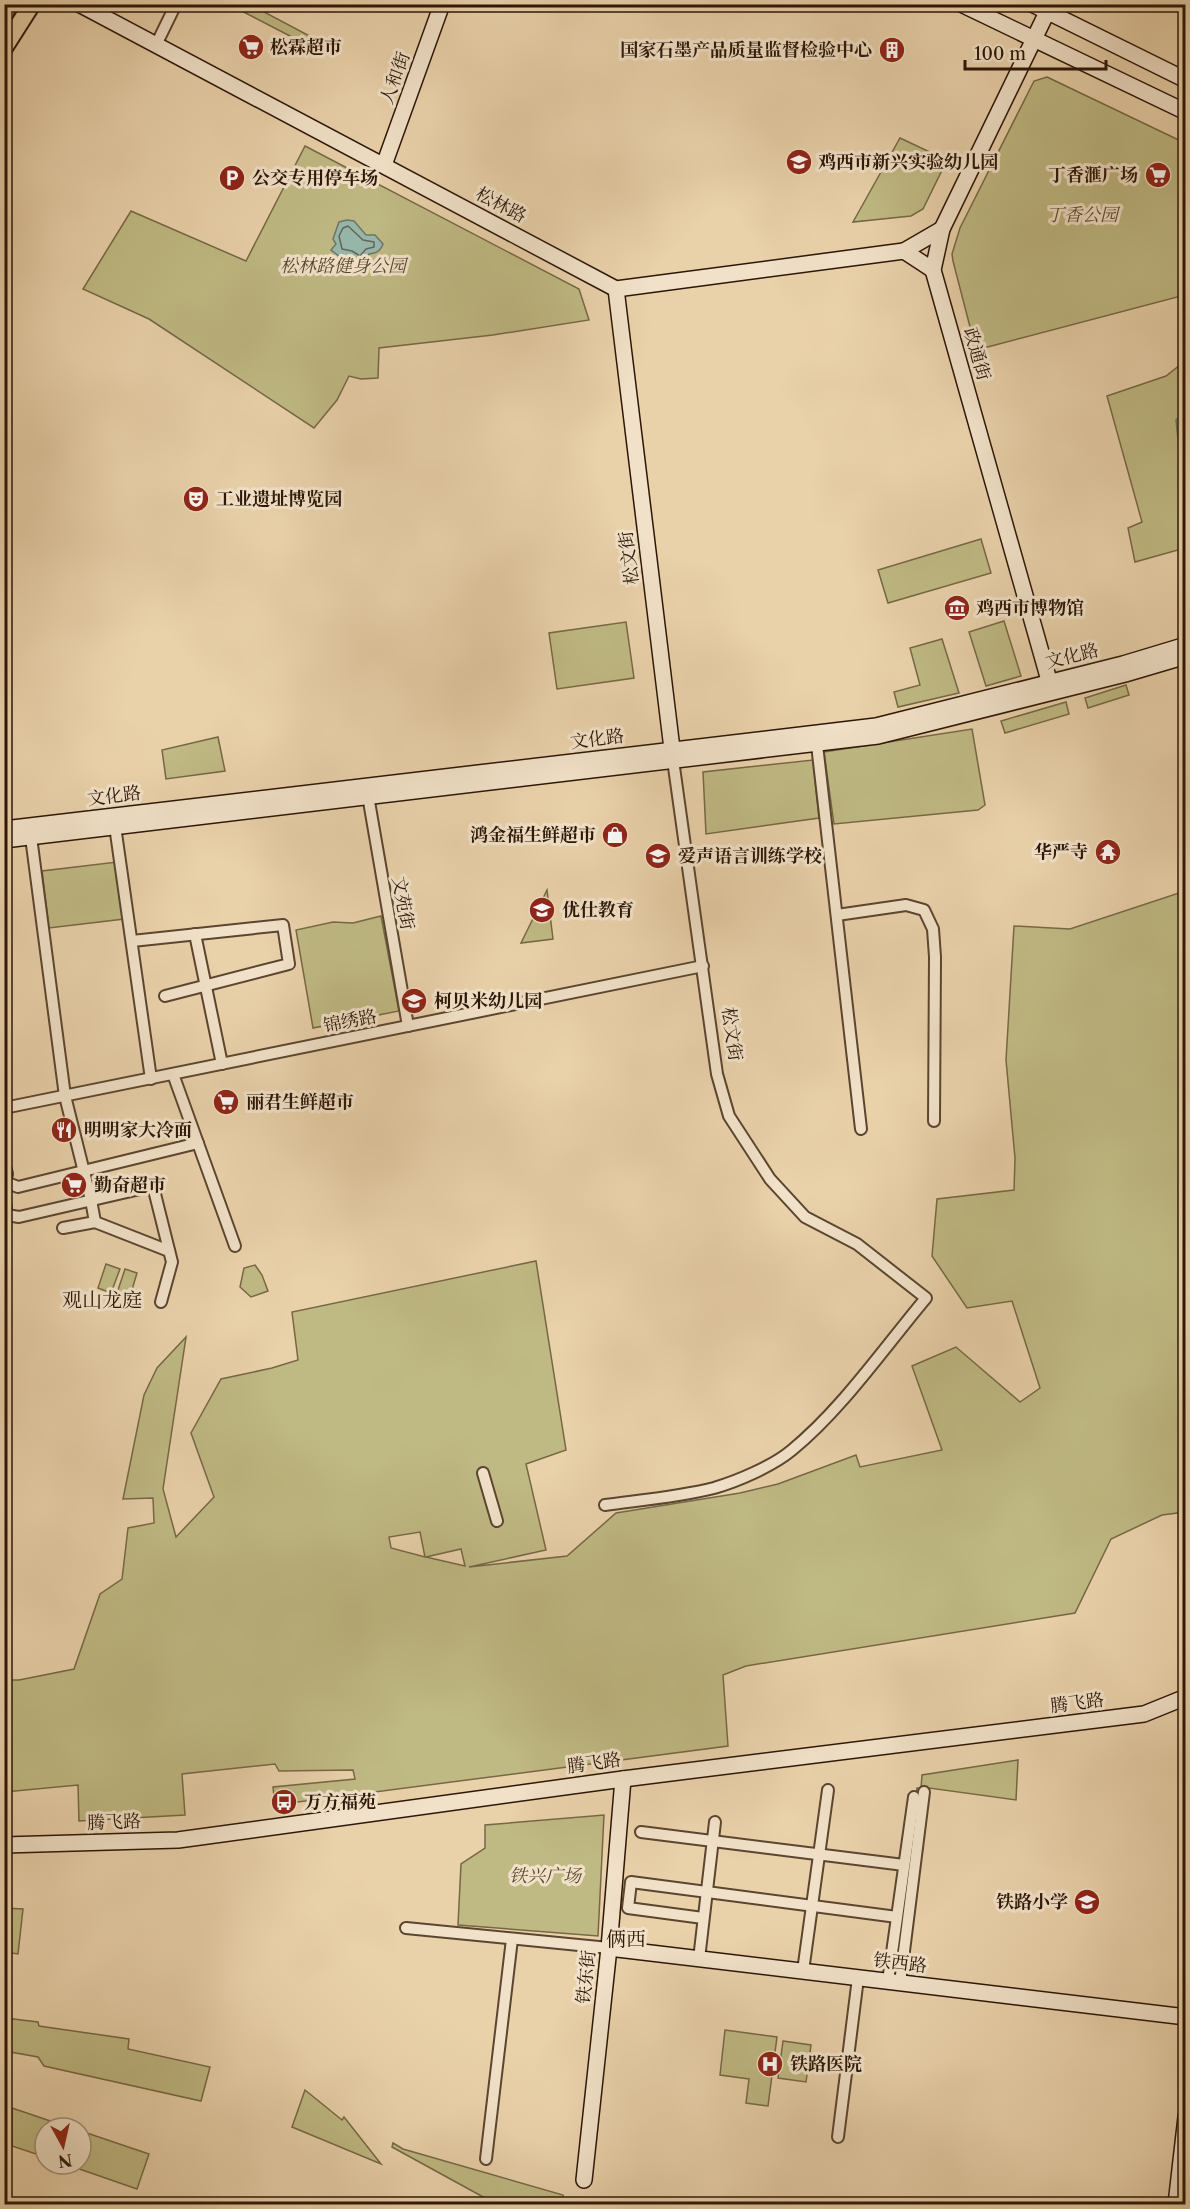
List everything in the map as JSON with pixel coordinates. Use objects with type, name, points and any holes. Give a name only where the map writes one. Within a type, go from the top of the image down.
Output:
[{"type":"main road","points":[[4,48],[32,4]]},
{"type":"street","points":[[4,17],[9,4]]},
{"type":"street","name":"松林路","points":[[79,4],[616,289]]},
{"type":"street","points":[[156,45],[176,4]]},
{"type":"street","name":"人和街","points":[[384,165],[442,4]]},
{"type":"street","points":[[961,4],[1185,112]]},
{"type":"street","points":[[1032,4],[1050,8],[1185,80]]},
{"type":"street","name":"政通街","points":[[1050,8],[942,229],[933,270],[1051,687]]},
{"type":"street","points":[[616,289],[904,251],[942,229]]},
{"type":"street","points":[[904,251],[933,270]]},
{"type":"street","name":"松文街","points":[[605,1505],[675,1496],[716,1487],[750,1475],[791,1452],[826,1419],[926,1298],[857,1244],[806,1217],[770,1179],[729,1116],[717,1074],[672,755],[616,289]]},
{"type":"street","name":"文化路","points":[[4,829],[367,791],[817,738],[878,736],[1051,687],[1185,645]]},
{"type":"street","name":"文化路","points":[[1051,687],[1125,674],[1185,656]]},
{"type":"street","points":[[817,738],[861,1129]]},
{"type":"street","name":"文化路","points":[[4,840],[367,791]]},
{"type":"street","name":"文苑街","points":[[367,791],[408,1026]]},
{"type":"street","points":[[115,826],[151,1078]]},
{"type":"street","points":[[31,837],[65,1096],[95,1222]]},
{"type":"street","points":[[837,915],[906,905],[924,910],[933,929],[935,957],[934,1121]]},
{"type":"street","points":[[132,941],[283,925],[289,964],[165,996]]},
{"type":"street","points":[[195,934],[222,1064]]},
{"type":"street","name":"锦绣路","points":[[4,1108],[703,966]]},
{"type":"street","points":[[173,1074],[235,1246]]},
{"type":"street","points":[[4,1162],[7,1174],[5,1183],[18,1186],[198,1143]]},
{"type":"street","points":[[4,1195],[7,1215],[19,1217],[153,1186],[172,1262],[161,1302]]},
{"type":"street","points":[[63,1228],[95,1222],[169,1251]]},
{"type":"street","points":[[483,1473],[497,1521]]},
{"type":"street","name":"腾飞路","points":[[4,1845],[178,1840],[623,1779],[1144,1714],[1185,1697]]},
{"type":"street","name":"铁东街","points":[[584,2180],[609,1948],[623,1779]]},
{"type":"street","points":[[803,1971],[828,1790]]},
{"type":"street","points":[[919,1795],[894,1982],[897,1917],[904,1865],[919,1795]]},
{"type":"street","points":[[699,1959],[715,1822]]},
{"type":"street","points":[[641,1832],[904,1865]]},
{"type":"street","points":[[703,1918],[628,1908],[631,1882],[897,1917]]},
{"type":"street","points":[[406,1928],[609,1948]]},
{"type":"street","points":[[486,2159],[512,1939]]},
{"type":"street","name":"铁西路","points":[[609,1948],[1185,2017]]},
{"type":"street","points":[[838,2137],[858,1978]]},
{"type":"street","points":[[1176,2205],[1185,2117]]},
{"type":"green space","points":[[230,5],[251,5],[321,42],[317,50]]},
{"type":"green space","name":"丁香公园","points":[[1047,77],[1185,143],[1185,295],[976,350],[952,254],[960,228],[1034,81]]},
{"type":"green space","points":[[900,138],[947,160],[923,209],[911,216],[853,222]]},
{"type":"green space","name":"松林路健身公园","points":[[305,146],[579,289],[589,320],[493,335],[379,348],[378,378],[361,379],[349,376],[337,400],[314,428],[149,319],[83,289],[131,211],[246,261]]},
{"type":"green space","points":[[1185,361],[1185,548],[1135,562],[1128,528],[1142,522],[1107,396],[1166,376]]},
{"type":"green space","points":[[981,539],[991,573],[888,603],[878,570]]},
{"type":"green space","points":[[1004,621],[1021,676],[986,686],[969,632]]},
{"type":"green space","points":[[626,622],[634,678],[557,689],[549,633]]},
{"type":"green space","points":[[942,639],[959,693],[898,707],[894,692],[920,685],[910,648]]},
{"type":"green space","points":[[1126,685],[1129,695],[1088,708],[1085,698]]},
{"type":"green space","points":[[1066,702],[1069,714],[1005,733],[1001,721]]},
{"type":"green space","points":[[972,729],[985,805],[978,810],[834,824],[824,752]]},
{"type":"green space","points":[[218,737],[225,771],[166,779],[162,750]]},
{"type":"green space","points":[[813,760],[819,818],[706,834],[703,772]]},
{"type":"green space","points":[[117,862],[124,919],[49,928],[42,871]]},
{"type":"green space","points":[[547,890],[553,939],[521,943]]},
{"type":"green space","points":[[1185,891],[1185,1512],[1162,1515],[1111,1539],[1075,1613],[746,1666],[723,1675],[728,1746],[275,1805],[273,1787],[355,1779],[353,1770],[279,1771],[275,1764],[182,1774],[185,1815],[79,1821],[78,1785],[5,1792],[4,1680],[19,1680],[74,1669],[100,1594],[122,1579],[128,1528],[154,1523],[153,1498],[123,1499],[144,1395],[157,1368],[186,1337],[163,1489],[176,1537],[214,1497],[191,1433],[221,1379],[298,1360],[292,1312],[536,1261],[566,1450],[526,1464],[546,1550],[469,1567],[567,1556],[616,1513],[740,1493],[778,1484],[856,1455],[860,1467],[942,1450],[912,1366],[956,1347],[1020,1402],[1040,1388],[1012,1301],[967,1308],[932,1256],[937,1199],[1014,1190],[1015,1158],[1006,1060],[1014,926],[1070,929]],"holes":[[[420,1532],[425,1557],[391,1548],[389,1537]],[[461,1549],[465,1566],[426,1557]]]},
{"type":"green space","points":[[381,916],[399,1011],[313,1028],[296,930],[333,922],[353,923]]},
{"type":"green space","points":[[106,1264],[120,1269],[111,1293],[98,1288]]},
{"type":"green space","points":[[255,1265],[268,1291],[251,1297],[240,1287],[244,1268]]},
{"type":"green space","points":[[125,1269],[137,1273],[129,1300],[116,1296]]},
{"type":"green space","points":[[1018,1760],[1016,1800],[922,1787],[914,1814],[917,1788],[921,1788],[922,1775]]},
{"type":"green space","name":"铁兴广场","points":[[604,1815],[598,1936],[458,1925],[461,1864],[485,1848],[485,1825]]},
{"type":"green space","points":[[4,1908],[23,1909],[18,1954],[5,1952]]},
{"type":"green space","points":[[5,2018],[38,2022],[39,2026],[129,2039],[128,2049],[210,2067],[201,2101],[44,2066],[38,2057],[5,2051]]},
{"type":"green space","points":[[725,2030],[777,2037],[768,2106],[746,2103],[749,2079],[720,2075]]},
{"type":"green space","points":[[783,2041],[811,2045],[806,2082],[778,2078]]},
{"type":"green space","points":[[305,2090],[342,2120],[344,2117],[381,2164],[292,2127]]},
{"type":"green space","points":[[12,2108],[36,2116],[33,2116],[33,2153],[12,2146]]},
{"type":"green space","points":[[93,2135],[149,2154],[137,2189],[93,2174]]},
{"type":"green space","points":[[393,2143],[403,2149],[563,2195],[564,2204],[501,2204],[485,2198],[392,2147]]},
{"type":"water","points":[[354,221],[366,235],[375,235],[383,244],[378,252],[369,254],[364,266],[356,267],[350,257],[339,256],[331,250],[336,244],[333,239],[339,222]]},
{"type":"water","points":[[1185,411],[1184,445],[1178,439],[1176,420]]},
{"type":"place","name":"松霖超市","points":[[251,47]]},
{"type":"place","name":"国家石墨产品质量监督检验中心","points":[[892,50]]},
{"type":"place","name":"鸡西市新兴实验幼儿园","points":[[799,162]]},
{"type":"place","name":"丁香滙广场","points":[[1158,175]]},
{"type":"place","name":"公交专用停车场","points":[[232,178]]},
{"type":"place","name":"工业遗址博览园","points":[[196,499]]},
{"type":"place","name":"鸡西市博物馆","points":[[957,608]]},
{"type":"place","name":"鸿金福生鲜超市","points":[[615,835]]},
{"type":"place","name":"华严寺","points":[[1108,852]]},
{"type":"place","name":"爱声语言训练学校","points":[[658,856]]},
{"type":"place","name":"优仕教育","points":[[542,910]]},
{"type":"place","name":"柯贝米幼儿园","points":[[414,1001]]},
{"type":"place","name":"丽君生鲜超市","points":[[226,1102]]},
{"type":"place","name":"明明家大冷面","points":[[64,1130]]},
{"type":"place","name":"勤奋超市","points":[[74,1185]]},
{"type":"place","name":"万方福苑","points":[[284,1802]]},
{"type":"place","name":"铁路小学","points":[[1087,1902]]},
{"type":"place","name":"铁路医院","points":[[770,2064]]},
{"type":"district","name":"观山龙庭","points":[[102,1300]]},
{"type":"district","name":"俩西","points":[[626,1939]]}]
